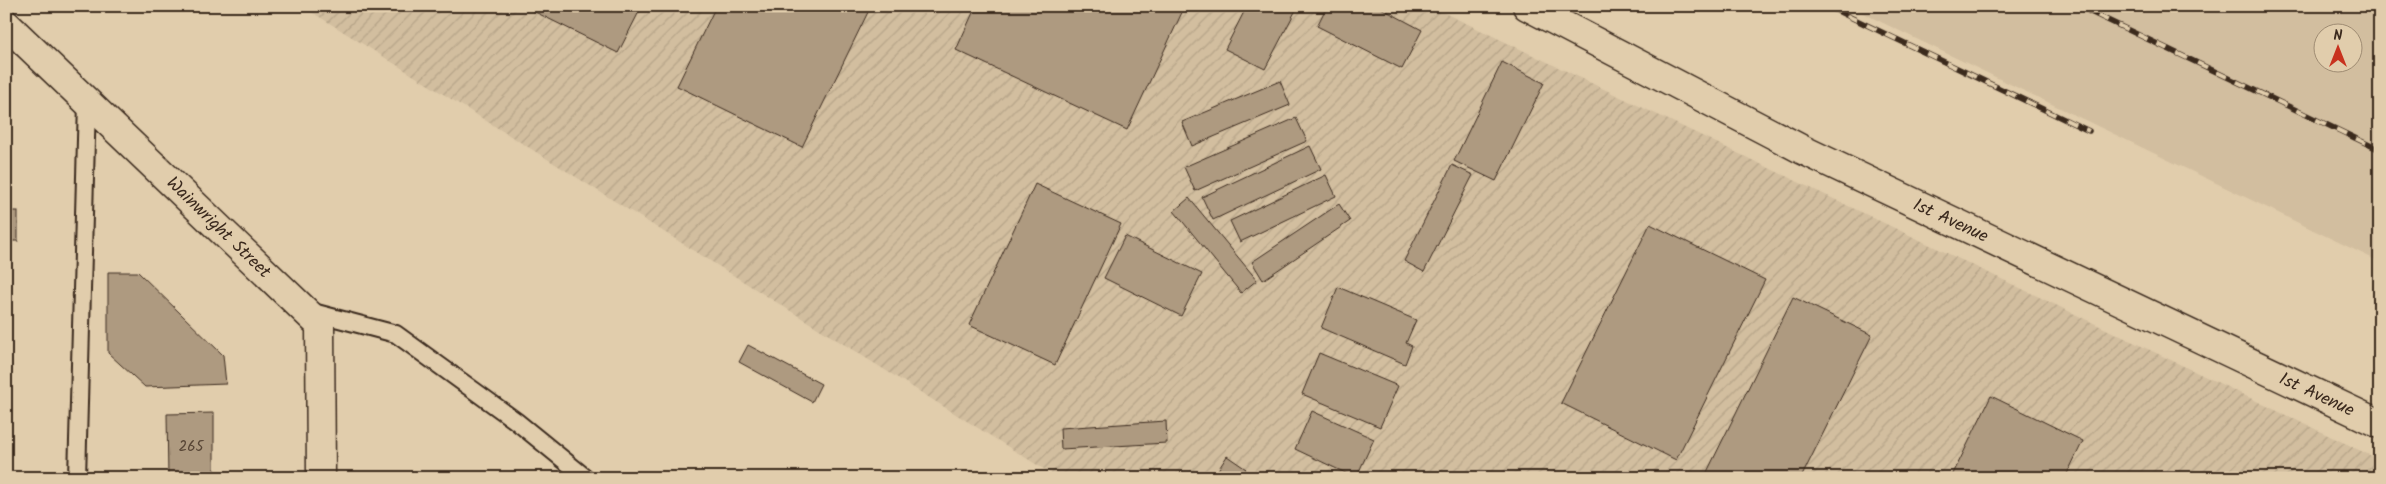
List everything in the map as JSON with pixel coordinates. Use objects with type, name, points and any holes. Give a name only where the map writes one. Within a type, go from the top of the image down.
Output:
[{"type":"main road","name":"1st Avenue","points":[[1527,6],[1803,150],[2380,424]]},
{"type":"main road","name":"Wainwright Street","points":[[6,24],[320,325],[321,478]]},
{"type":"lane","points":[[78,478],[87,102]]},
{"type":"lane","points":[[305,310],[396,334],[516,421],[586,478]]},
{"type":"shaded area","points":[[302,6],[1430,6],[2380,460],[2380,478],[1058,478]]},
{"type":"shaded area","points":[[1848,6],[2380,6],[2380,262]]},
{"type":"building","points":[[527,6],[642,6],[618,53],[527,8]]},
{"type":"building","points":[[716,6],[871,6],[802,147],[677,86]]},
{"type":"building","points":[[976,6],[1185,6],[1127,130],[956,50]]},
{"type":"building","points":[[1247,6],[1298,6],[1265,69],[1225,49]]},
{"type":"building","points":[[1327,6],[1377,6],[1422,30],[1402,69],[1317,26]]},
{"type":"building","points":[[1502,62],[1544,83],[1496,181],[1454,161]]},
{"type":"building","points":[[1280,81],[1290,105],[1192,146],[1182,122]]},
{"type":"building","points":[[1296,118],[1307,141],[1195,191],[1184,167]]},
{"type":"building","points":[[1310,146],[1321,169],[1213,220],[1202,197]]},
{"type":"building","points":[[1452,165],[1473,175],[1424,272],[1404,261]]},
{"type":"building","points":[[1326,175],[1336,196],[1240,242],[1230,221]]},
{"type":"building","points":[[1035,184],[1121,224],[1055,365],[969,325]]},
{"type":"building","points":[[1189,198],[1257,280],[1241,293],[1174,211]]},
{"type":"building","points":[[1339,204],[1350,221],[1263,280],[1252,262]]},
{"type":"building","points":[[6,211],[18,211],[18,241],[6,241]]},
{"type":"building","points":[[1650,224],[1765,280],[1676,460],[1561,403]]},
{"type":"building","points":[[1125,236],[1202,274],[1181,316],[1104,278]]},
{"type":"building","points":[[108,272],[138,272],[223,355],[226,384],[145,387],[108,353]]},
{"type":"building","points":[[1338,287],[1416,320],[1406,343],[1412,346],[1405,364],[1321,328]]},
{"type":"building","points":[[1793,297],[1872,335],[1801,478],[1704,478]]},
{"type":"building","points":[[748,345],[821,384],[812,402],[739,362]]},
{"type":"building","points":[[1319,353],[1398,386],[1380,427],[1302,394]]},
{"type":"building","points":[[1991,396],[2083,441],[2065,478],[1951,478]]},
{"type":"building","points":[[1312,411],[1374,439],[1356,478],[1295,449]]},
{"type":"building","points":[[214,413],[214,478],[168,478],[167,414]]},
{"type":"building","points":[[1166,421],[1167,443],[1061,449],[1060,428]]},
{"type":"building","points":[[1227,456],[1246,469],[1240,478],[1213,478]]},
{"type":"railway","points":[[1827,6],[2089,131]]},
{"type":"railway","points":[[2078,6],[2380,150]]}]
